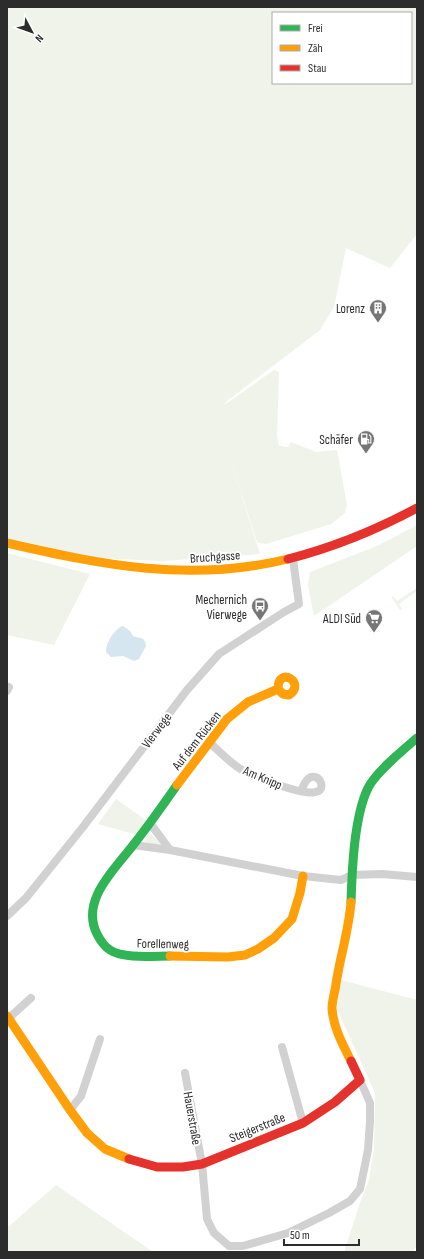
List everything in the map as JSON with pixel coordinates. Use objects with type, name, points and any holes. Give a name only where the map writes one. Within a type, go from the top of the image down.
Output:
[{"type":"street","name":"Bruchgasse","points":[[7,543],[109,564],[170,571],[232,569],[293,559],[333,546],[361,536],[417,508]]},
{"type":"street","name":"Vierwege","points":[[7,916],[26,898],[66,849],[182,696],[219,654],[299,604],[293,559]]},
{"type":"street","name":"Auf dem Rücken","points":[[136,842],[227,718],[248,702],[278,689]]},
{"type":"street","points":[[360,1080],[340,1040],[332,1007],[339,965],[350,918],[352,875],[359,818],[369,787],[385,766],[417,738]]},
{"type":"street","name":"Am Knipp","points":[[209,742],[241,769],[268,781],[301,791]]},
{"type":"street","points":[[150,823],[170,850]]},
{"type":"street","points":[[136,842],[303,876],[341,880],[352,875],[382,874],[417,877]]},
{"type":"street","name":"Forellenweg","points":[[136,842],[108,875],[98,892],[92,912],[93,926],[100,940],[110,950],[124,955],[228,957],[245,954],[258,949],[274,938],[292,919],[300,894],[303,876]]},
{"type":"street","name":"Steigerstraße","points":[[31,998],[8,1017],[70,1110],[92,1137],[105,1149],[123,1157],[158,1167],[183,1167],[202,1164],[303,1123],[335,1102],[360,1080]]},
{"type":"street","points":[[70,1110],[81,1096],[100,1039]]},
{"type":"street","points":[[282,1048],[303,1123]]},
{"type":"street","name":"Hauerstraße","points":[[185,1073],[202,1164],[207,1219],[214,1233],[229,1246],[243,1246],[288,1233],[350,1201],[360,1188],[368,1150],[370,1103],[360,1080]]},
{"type":"shaded area","points":[[7,7],[417,7],[417,234],[390,268],[346,248],[334,307],[320,330],[227,401],[223,406],[274,370],[279,372],[277,436],[279,446],[288,447],[291,442],[316,452],[337,450],[347,505],[345,513],[331,524],[266,544],[257,542],[226,446],[260,554],[163,561],[94,558],[7,538]]},
{"type":"shaded area","points":[[417,525],[417,546],[314,616],[308,585],[310,572],[377,546]]},
{"type":"shaded area","points":[[7,553],[90,574],[54,645],[7,635]]},
{"type":"shaded area","points":[[417,588],[417,591],[399,604],[402,609],[400,610],[392,596],[397,601]]},
{"type":"shaded area","points":[[123,626],[130,631],[133,636],[142,638],[145,641],[146,646],[139,659],[134,661],[123,656],[111,657],[106,652],[107,645],[111,637]]},
{"type":"shaded area","points":[[116,799],[147,821],[137,835],[98,824]]},
{"type":"shaded area","points":[[150,833],[160,843],[159,845],[146,843],[144,841]]},
{"type":"shaded area","points":[[341,980],[417,1000],[417,1246],[412,1252],[344,1252],[369,1180],[374,1149],[375,1093],[337,1009]]},
{"type":"shaded area","points":[[56,1185],[153,1252],[7,1252],[7,1228]]},
{"type":"traffic: fast","points":[[351,902],[353,860],[357,828],[363,800],[368,788],[383,768],[417,738]]},
{"type":"traffic: fast","points":[[170,956],[131,956],[123,955],[110,950],[102,943],[97,934],[93,921],[93,909],[96,897],[109,874],[145,830],[177,785]]},
{"type":"traffic: slow","points":[[7,543],[112,564],[181,570],[216,570],[252,566],[288,559]]},
{"type":"traffic: slow","points":[[177,785],[227,719],[248,702],[278,689],[283,694],[289,695],[294,690],[295,686],[290,678],[286,677],[282,678],[279,682],[278,689]]},
{"type":"traffic: slow","points":[[170,956],[228,957],[245,955],[258,949],[274,938],[292,919],[300,893],[303,876]]},
{"type":"traffic: slow","points":[[351,902],[332,1008],[336,1029],[351,1061]]},
{"type":"traffic: slow","points":[[7,1016],[87,1133],[105,1149],[129,1159]]},
{"type":"traffic: jam","points":[[288,559],[354,538],[417,508]]},
{"type":"traffic: jam","points":[[129,1159],[157,1167],[183,1167],[202,1164],[303,1123],[335,1102],[360,1080],[351,1061]]},
{"type":"place","name":"Lorenz","points":[[378,323]]},
{"type":"place","name":"Schäfer","points":[[366,454]]},
{"type":"place","name":"Mechernich Vierwege","points":[[260,621]]},
{"type":"place","name":"ALDI Süd","points":[[374,633]]}]
